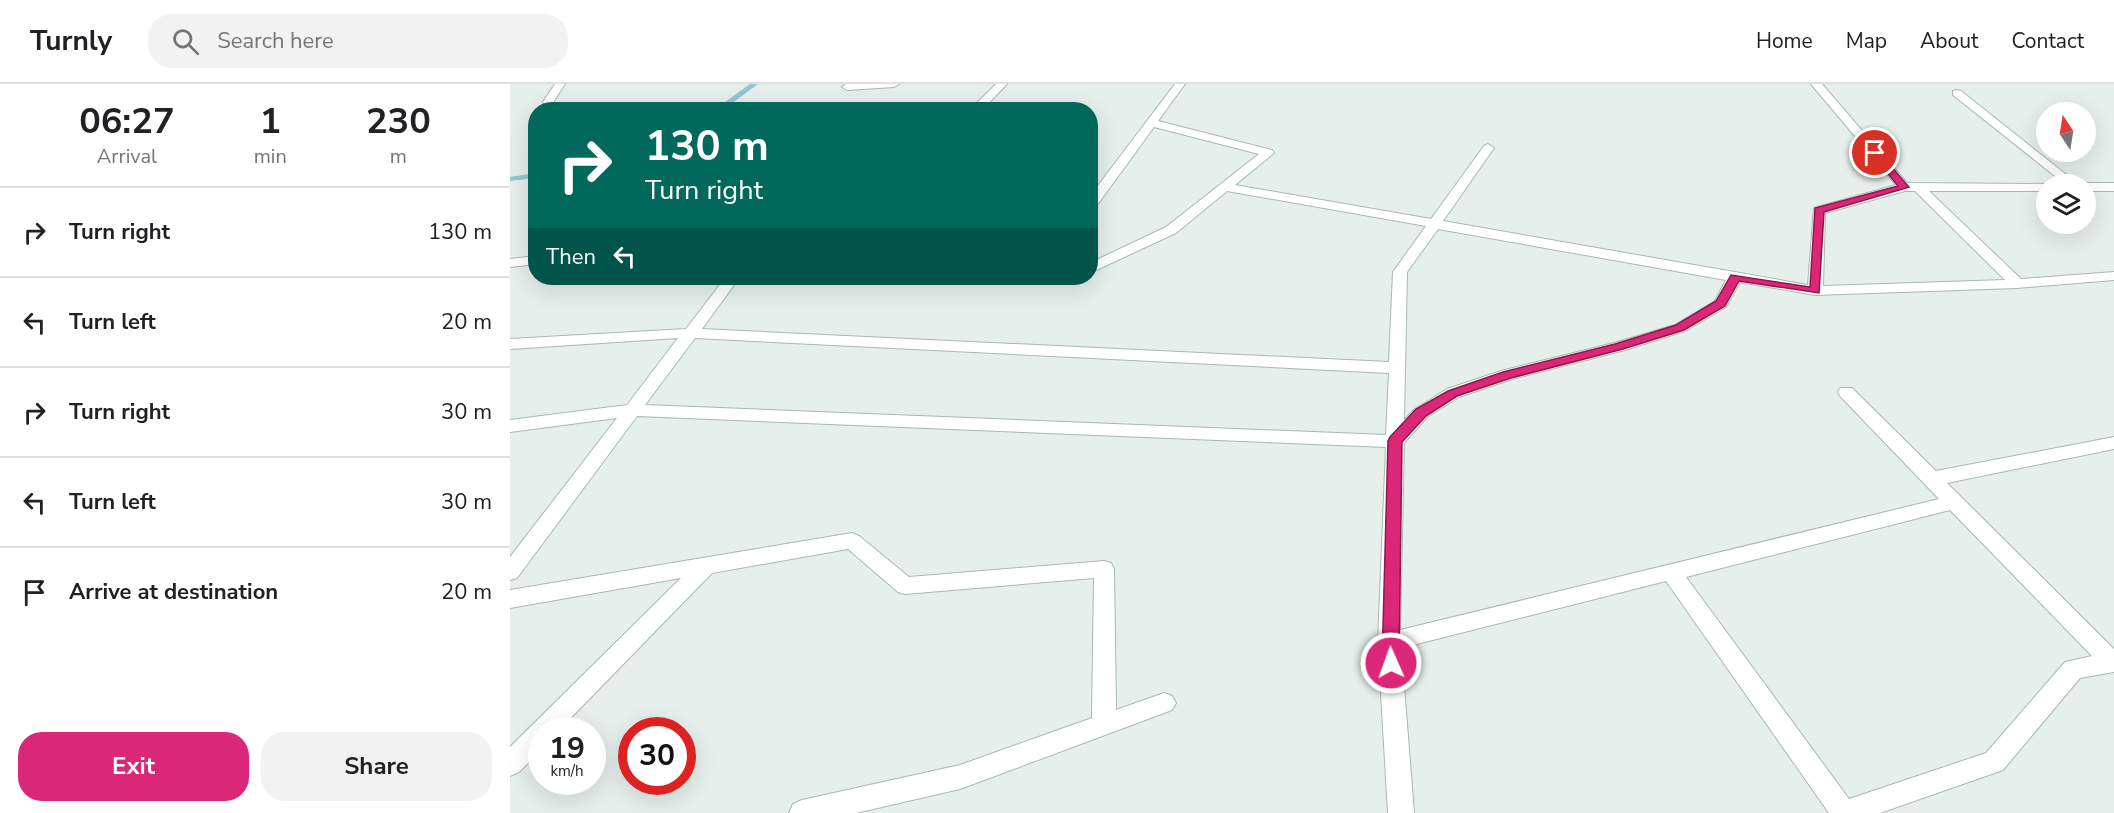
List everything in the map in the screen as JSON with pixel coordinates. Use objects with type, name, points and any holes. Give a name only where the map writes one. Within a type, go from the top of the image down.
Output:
[{"type":"street","points":[[548,102],[560,84]]},
{"type":"street","points":[[847,87],[894,84]]},
{"type":"street","points":[[983,102],[1002,84]]},
{"type":"street","points":[[1098,193],[1180,84]]},
{"type":"street","points":[[1816,84],[1911,187],[2017,284]]},
{"type":"street","points":[[1957,93],[2059,174]]},
{"type":"street","points":[[1098,265],[1171,230],[1268,153],[1151,123]]},
{"type":"street","points":[[1401,813],[1389,642],[1400,272],[1488,148]]},
{"type":"street","points":[[1224,187],[1815,291],[2017,284],[2114,276]]},
{"type":"street","points":[[1815,291],[1819,211],[1911,187],[2036,187]]},
{"type":"street","points":[[2096,187],[2114,187]]},
{"type":"street","points":[[510,263],[528,261]]},
{"type":"street","points":[[1395,441],[1421,412],[1453,393],[1507,375],[1619,347],[1680,328],[1721,304],[1735,277]]},
{"type":"street","points":[[510,572],[727,285]]},
{"type":"street","points":[[510,344],[691,333],[1397,368]]},
{"type":"street","points":[[1846,392],[2113,662]]},
{"type":"street","points":[[510,426],[632,410],[1395,441]]},
{"type":"street","points":[[1931,479],[2114,443]]},
{"type":"street","points":[[1389,642],[1954,502]]},
{"type":"street","points":[[510,599],[852,541],[905,586],[1104,569],[1104,724]]},
{"type":"street","points":[[556,717],[706,566]]},
{"type":"street","points":[[1671,572],[1844,813],[1994,762],[2073,669],[2113,662]]},
{"type":"street","points":[[802,813],[960,777],[1164,703]]},
{"type":"street","points":[[510,764],[528,745]]},
{"type":"waterway","points":[[729,102],[755,84]]},
{"type":"waterway","points":[[510,179],[528,176]]},
{"type":"route","points":[[1391,663],[1389,642],[1395,441],[1421,412],[1453,393],[1507,375],[1619,347],[1680,328],[1721,304],[1735,277],[1815,291],[1819,211],[1905,187],[1875,153]]}]
